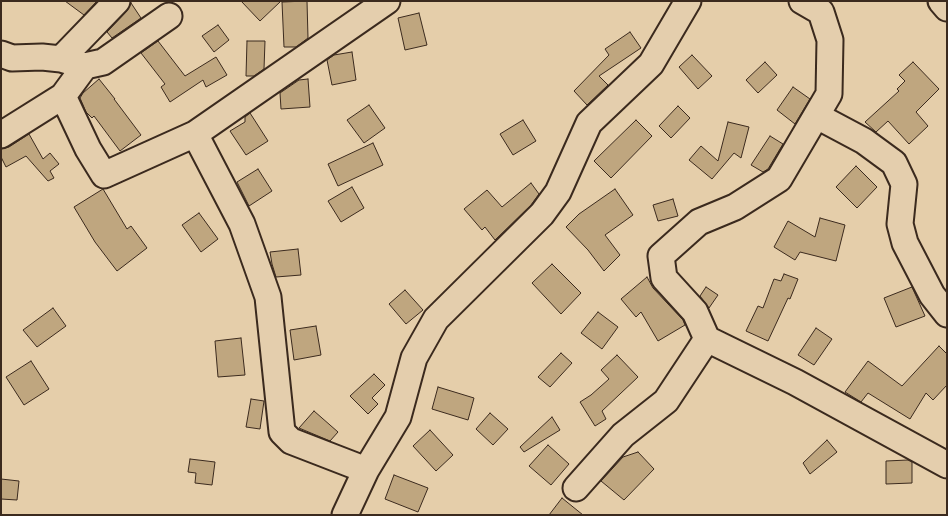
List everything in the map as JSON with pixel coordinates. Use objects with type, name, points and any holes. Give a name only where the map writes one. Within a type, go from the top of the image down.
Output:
[{"type":"street","points":[[61,59],[117,1]]},
{"type":"street","points":[[63,96],[88,149],[104,175],[195,134],[387,1]]},
{"type":"street","points":[[346,515],[366,470],[398,417],[414,358],[436,319],[542,214],[558,192],[589,123],[651,64],[688,1]]},
{"type":"street","points":[[802,1],[821,12],[830,40],[828,94],[779,179],[736,207],[699,222],[661,256],[664,278],[695,312],[707,339],[795,382],[947,465]]},
{"type":"street","points":[[941,1],[947,8]]},
{"type":"street","points":[[1,54],[12,58],[61,59],[84,66],[103,62],[169,16]]},
{"type":"street","points":[[1,136],[63,96],[84,66]]},
{"type":"street","points":[[817,116],[864,141],[894,163],[904,184],[900,224],[905,243],[932,295],[947,314]]},
{"type":"street","points":[[195,134],[242,224],[268,297],[282,432],[291,441],[366,470]]},
{"type":"street","points":[[576,488],[623,435],[666,401],[707,339]]},
{"type":"building","points":[[65,1],[97,1],[84,15]]},
{"type":"building","points":[[241,1],[281,1],[260,21]]},
{"type":"building","points":[[307,1],[308,38],[296,47],[284,47],[282,2]]},
{"type":"building","points":[[131,3],[141,18],[112,38],[107,32],[127,11]]},
{"type":"building","points":[[419,13],[427,45],[405,50],[398,18]]},
{"type":"building","points":[[218,25],[229,40],[214,52],[202,36]]},
{"type":"building","points":[[630,32],[641,48],[599,76],[608,85],[587,105],[574,91],[609,55],[605,49]]},
{"type":"building","points":[[158,41],[185,76],[216,57],[227,75],[206,87],[203,80],[170,102],[161,87],[165,84],[141,53]]},
{"type":"building","points":[[247,41],[265,41],[264,69],[254,76],[246,76]]},
{"type":"building","points":[[352,52],[356,80],[332,85],[327,60],[334,55]]},
{"type":"building","points":[[692,55],[712,76],[698,89],[679,67]]},
{"type":"building","points":[[765,62],[777,75],[758,93],[746,80]]},
{"type":"building","points":[[913,62],[939,89],[916,112],[928,126],[909,144],[888,121],[876,132],[865,122],[899,91],[897,89],[905,81],[899,75]]},
{"type":"building","points":[[99,79],[141,135],[120,151],[94,116],[92,118],[86,112],[80,98]]},
{"type":"building","points":[[308,79],[310,107],[281,109],[280,93],[299,80]]},
{"type":"building","points":[[793,87],[810,99],[795,124],[777,110]]},
{"type":"building","points":[[369,105],[385,128],[364,143],[347,120]]},
{"type":"building","points":[[678,106],[690,118],[671,138],[659,126]]},
{"type":"building","points":[[250,113],[268,141],[246,155],[230,131],[245,122],[245,117]]},
{"type":"building","points":[[523,120],[536,141],[513,155],[500,134]]},
{"type":"building","points":[[636,120],[652,136],[611,178],[594,161]]},
{"type":"building","points":[[728,122],[749,127],[741,158],[734,153],[712,179],[689,160],[701,146],[718,161]]},
{"type":"building","points":[[29,134],[43,159],[50,153],[59,164],[50,171],[54,178],[48,181],[26,156],[6,167],[1,157],[1,149],[9,147]]},
{"type":"building","points":[[770,136],[783,144],[768,169],[763,172],[751,165]]},
{"type":"building","points":[[373,143],[383,165],[338,186],[328,164]]},
{"type":"building","points":[[856,166],[877,187],[857,208],[836,187]]},
{"type":"building","points":[[258,169],[272,191],[249,206],[237,182]]},
{"type":"building","points":[[531,183],[539,194],[531,205],[495,240],[485,227],[482,230],[464,209],[487,190],[502,207]]},
{"type":"building","points":[[352,187],[364,208],[341,222],[328,201]]},
{"type":"building","points":[[103,189],[127,229],[131,226],[147,248],[117,271],[95,242],[74,207]]},
{"type":"building","points":[[615,189],[633,215],[605,235],[620,255],[604,271],[588,250],[566,227],[579,214]]},
{"type":"building","points":[[673,199],[678,216],[658,221],[653,205]]},
{"type":"building","points":[[199,213],[218,239],[201,252],[182,225]]},
{"type":"building","points":[[820,218],[845,225],[836,261],[800,252],[795,260],[774,247],[788,221],[815,237]]},
{"type":"building","points":[[298,249],[301,275],[276,277],[270,252]]},
{"type":"building","points":[[552,264],[581,293],[561,314],[532,283]]},
{"type":"building","points":[[784,274],[798,279],[790,299],[788,298],[768,341],[746,331],[758,306],[763,308],[774,279],[781,281]]},
{"type":"building","points":[[647,277],[653,288],[683,320],[685,325],[658,341],[641,312],[636,317],[621,299]]},
{"type":"building","points":[[706,287],[718,295],[709,308],[700,296]]},
{"type":"building","points":[[912,287],[925,316],[896,327],[884,298]]},
{"type":"building","points":[[405,290],[423,310],[406,324],[389,304]]},
{"type":"building","points":[[53,308],[66,326],[37,347],[23,330]]},
{"type":"building","points":[[598,312],[618,327],[602,349],[581,333]]},
{"type":"building","points":[[316,326],[321,355],[294,360],[290,330]]},
{"type":"building","points":[[816,328],[832,339],[814,365],[798,355]]},
{"type":"building","points":[[241,338],[245,375],[218,377],[215,341]]},
{"type":"building","points":[[939,346],[947,354],[947,385],[933,400],[926,393],[910,419],[868,393],[861,402],[845,392],[868,361],[902,386]]},
{"type":"building","points":[[561,353],[572,363],[550,387],[538,377]]},
{"type":"building","points":[[617,355],[638,377],[602,411],[606,419],[595,426],[580,402],[609,379],[601,370]]},
{"type":"building","points":[[31,361],[49,389],[24,405],[6,377]]},
{"type":"building","points":[[374,374],[385,385],[372,398],[378,404],[368,414],[350,396]]},
{"type":"building","points":[[438,387],[474,398],[468,420],[432,409]]},
{"type":"building","points":[[251,399],[264,401],[260,429],[246,427]]},
{"type":"building","points":[[314,411],[338,432],[330,441],[299,428]]},
{"type":"building","points":[[490,413],[508,429],[493,445],[476,429]]},
{"type":"building","points":[[552,417],[560,430],[524,452],[520,447]]},
{"type":"building","points":[[430,430],[453,455],[436,471],[413,446]]},
{"type":"building","points":[[827,440],[837,452],[810,474],[803,463]]},
{"type":"building","points":[[548,445],[569,464],[551,485],[529,466]]},
{"type":"building","points":[[638,452],[654,469],[624,500],[601,481],[623,457]]},
{"type":"building","points":[[190,459],[215,462],[212,485],[195,483],[196,473],[188,472]]},
{"type":"building","points":[[908,460],[912,462],[912,483],[886,484],[886,461]]},
{"type":"building","points":[[394,475],[428,488],[418,512],[385,499]]},
{"type":"building","points":[[1,479],[19,481],[17,500],[1,499]]},
{"type":"building","points":[[562,498],[583,515],[549,515]]}]
